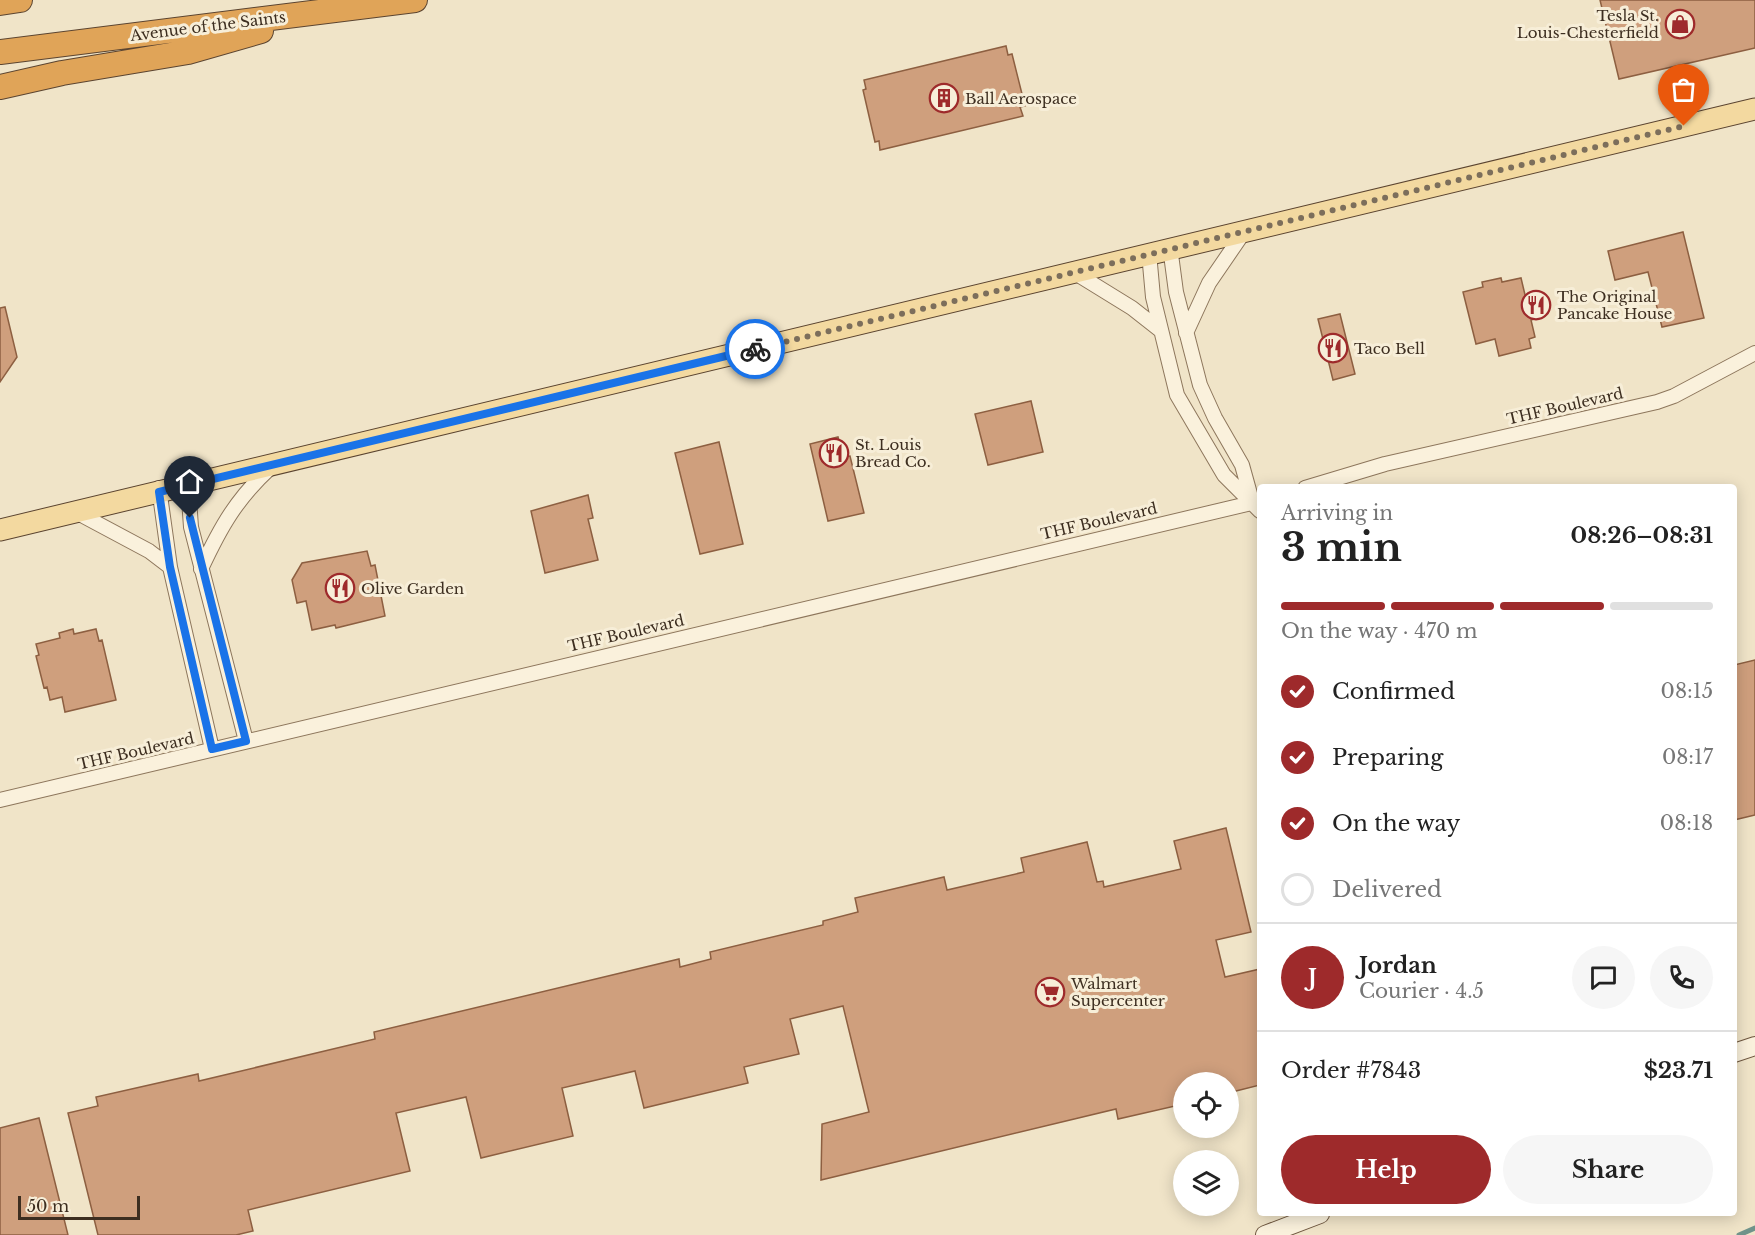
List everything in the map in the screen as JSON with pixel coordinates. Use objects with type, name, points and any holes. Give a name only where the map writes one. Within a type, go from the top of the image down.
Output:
[{"type":"highway","points":[[0,3],[20,0]]},
{"type":"highway","name":"Avenue of the Saints","points":[[0,52],[415,0]]},
{"type":"highway","points":[[0,87],[62,73],[188,52],[339,10]]},
{"type":"main road","points":[[0,530],[1246,229],[1755,109]]},
{"type":"street","points":[[1186,333],[1209,283],[1246,229]]},
{"type":"street","points":[[1170,248],[1176,292],[1200,385],[1215,418],[1242,465],[1257,502]]},
{"type":"street","points":[[1149,253],[1153,297],[1174,387],[1188,418],[1224,475],[1257,504]]},
{"type":"street","points":[[1072,272],[1132,308],[1160,330]]},
{"type":"street","name":"THF Boulevard","points":[[1318,484],[1385,464],[1657,402],[1674,396],[1755,353]]},
{"type":"street","points":[[201,569],[233,507],[247,489],[275,464]]},
{"type":"street","points":[[188,485],[191,528],[246,741]]},
{"type":"street","points":[[159,490],[170,567],[212,749]]},
{"type":"street","name":"THF Boulevard","points":[[0,800],[1257,505]]},
{"type":"street","points":[[76,512],[149,551],[170,567]]},
{"type":"street","points":[[1737,1052],[1755,1046]]},
{"type":"street","points":[[1265,1235],[1315,1216]]},
{"type":"building","name":"Tesla St. Louis-Chesterfield","points":[[1600,0],[1755,0],[1755,48],[1619,79]]},
{"type":"building","name":"Ball Aerospace","points":[[1006,46],[1008,55],[1012,54],[1025,106],[1020,107],[1023,116],[880,150],[879,141],[875,142],[863,90],[866,89],[864,80]]},
{"type":"building","points":[[1683,232],[1704,318],[1662,327],[1648,272],[1615,280],[1608,251]]},
{"type":"building","points":[[1501,278],[1502,282],[1521,278],[1526,299],[1540,296],[1545,316],[1531,320],[1535,337],[1529,339],[1531,348],[1499,356],[1495,339],[1476,344],[1463,292],[1483,287],[1482,282]]},
{"type":"building","points":[[5,307],[17,357],[0,382],[0,308]]},
{"type":"building","points":[[1340,314],[1355,374],[1333,380],[1318,319]]},
{"type":"building","points":[[1031,401],[1043,452],[988,465],[975,414]]},
{"type":"building","points":[[838,437],[843,457],[850,456],[864,513],[828,521],[810,444]]},
{"type":"building","points":[[719,442],[743,544],[700,554],[675,453]]},
{"type":"building","points":[[588,495],[593,518],[588,519],[598,560],[545,573],[531,511]]},
{"type":"building","points":[[367,551],[371,566],[375,565],[385,616],[336,628],[335,625],[312,630],[306,601],[297,603],[292,580],[302,563]]},
{"type":"building","points":[[73,629],[74,634],[96,629],[99,641],[102,640],[116,700],[65,712],[62,697],[50,700],[47,687],[44,688],[36,656],[39,655],[36,644],[60,638],[59,633]]},
{"type":"building","points":[[1755,660],[1755,815],[1737,819],[1737,664]]},
{"type":"building","points":[[1226,828],[1251,932],[1216,940],[1225,977],[1257,970],[1257,1086],[1239,1090],[1239,1072],[1173,1072],[1173,1106],[1118,1119],[1116,1109],[821,1180],[822,1124],[869,1112],[843,1006],[790,1019],[799,1054],[744,1067],[748,1083],[644,1108],[635,1071],[562,1088],[573,1136],[481,1158],[466,1097],[396,1113],[410,1171],[248,1210],[253,1231],[236,1235],[98,1235],[68,1113],[98,1106],[96,1097],[198,1074],[199,1081],[375,1039],[374,1032],[679,959],[680,967],[711,959],[710,952],[823,925],[823,921],[858,912],[855,898],[944,877],[947,890],[1024,872],[1021,858],[1087,842],[1097,882],[1103,881],[1104,887],[1181,869],[1174,841]]},
{"type":"building","points":[[39,1118],[68,1235],[0,1235],[0,1128]]},
{"type":"waterway","points":[[1739,1235],[1755,1228]]},
{"type":"way so far","points":[[755,349],[1192,242],[1684,126]]},
{"type":"place","name":"Tesla St. Louis-Chesterfield","points":[[1680,24]]},
{"type":"place","name":"Ball Aerospace","points":[[944,98]]},
{"type":"place","name":"The Original Pancake House","points":[[1536,305]]},
{"type":"place","name":"Taco Bell","points":[[1333,348]]},
{"type":"place","name":"St. Louis Bread Co.","points":[[834,453]]},
{"type":"place","name":"Olive Garden","points":[[340,588]]},
{"type":"place","name":"Walmart Supercenter","points":[[1050,992]]},
{"type":"route","points":[[190,518],[246,741],[212,749],[170,567],[159,492],[755,349]]}]
